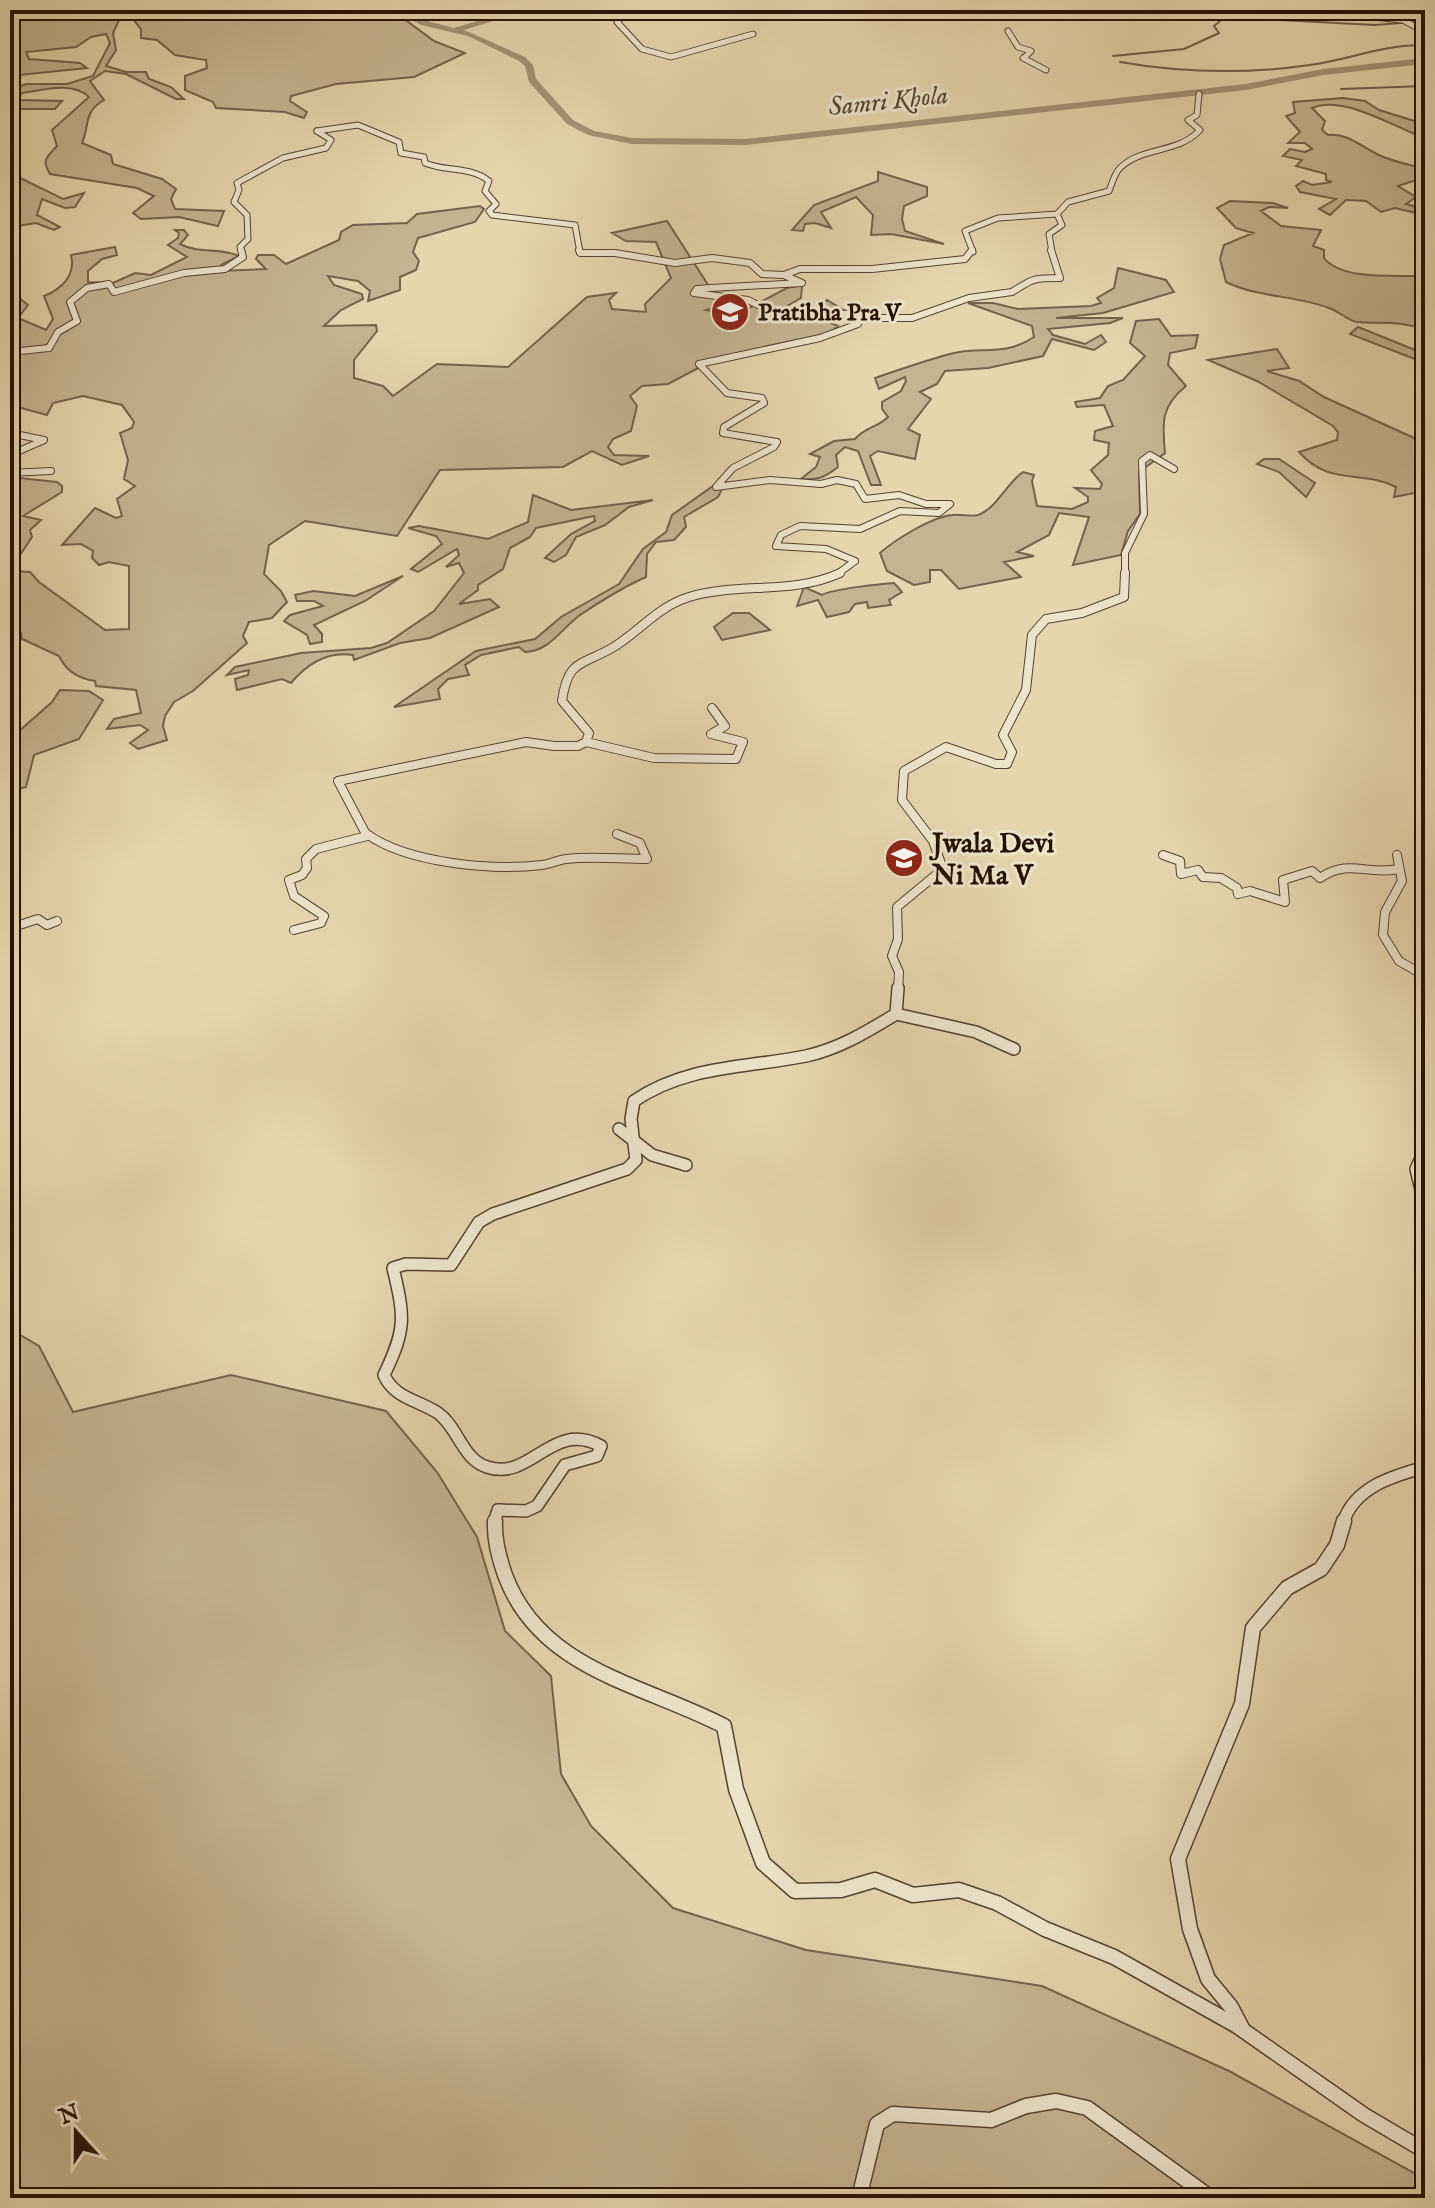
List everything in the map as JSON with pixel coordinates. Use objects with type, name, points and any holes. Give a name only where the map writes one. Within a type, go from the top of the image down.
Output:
[{"type":"street","points":[[678,10],[626,13],[617,22],[642,49],[671,57],[708,44],[753,34]]},
{"type":"street","points":[[1142,10],[1180,17],[1286,10]]},
{"type":"street","points":[[1301,10],[1403,20],[1425,32]]},
{"type":"street","points":[[1008,31],[1018,47],[1031,51],[1023,58],[1046,70]]},
{"type":"street","points":[[860,318],[857,313],[844,311],[805,317],[766,309],[748,300],[694,293],[697,289],[717,286],[778,290],[802,283],[784,278],[800,269],[872,269],[965,259],[973,252],[964,236],[965,231],[983,228],[989,221],[1057,214],[1068,202],[1109,191],[1119,169],[1128,163],[1191,143],[1200,130],[1188,120],[1197,115],[1199,94]]},
{"type":"street","points":[[10,352],[49,348],[58,332],[77,321],[70,302],[76,294],[96,285],[109,284],[114,292],[125,291],[132,286],[163,281],[184,273],[225,269],[224,266],[243,257],[245,253],[240,247],[248,239],[247,215],[234,202],[239,190],[237,183],[283,158],[326,148],[331,140],[317,131],[319,128],[358,125],[380,133],[385,139],[399,142],[401,153],[424,157],[425,163],[441,172],[478,173],[489,181],[485,191],[496,204],[489,211],[492,215],[575,225],[580,253],[586,255],[615,253],[675,263],[712,258],[750,263],[762,274],[788,275]]},
{"type":"street","points":[[860,318],[912,318],[960,300],[1012,292],[1020,287],[1019,284],[1038,278],[1060,278],[1053,261],[1049,234],[1062,225],[1057,214]]},
{"type":"street","points":[[586,742],[589,733],[562,701],[563,678],[576,663],[612,648],[653,616],[693,596],[754,591],[811,580],[854,565],[855,561],[849,557],[811,545],[776,546],[785,533],[800,526],[861,529],[895,511],[939,515],[947,511],[950,504],[926,504],[899,495],[865,499],[856,484],[848,481],[821,484],[770,480],[716,487],[719,480],[774,447],[777,442],[723,433],[724,427],[764,403],[762,398],[727,393],[699,364],[762,348],[818,340],[858,324],[860,318]]},
{"type":"street","points":[[10,433],[43,437],[44,440],[10,455]]},
{"type":"street","points":[[896,1014],[899,972],[892,956],[898,939],[897,907],[943,869],[937,847],[903,808],[901,781],[904,771],[946,747],[959,748],[996,764],[1007,764],[1012,752],[1003,735],[1026,690],[1032,635],[1046,619],[1082,613],[1124,597],[1125,553],[1132,533],[1144,514],[1142,461],[1150,455],[1174,469]]},
{"type":"street","points":[[10,473],[51,471]]},
{"type":"street","points":[[617,834],[640,843],[647,859],[565,859],[531,865],[419,859],[386,848],[367,834],[338,781],[345,777],[373,776],[439,758],[490,748],[507,748],[526,742],[578,746],[586,742],[654,758],[736,759],[743,742],[711,734],[725,726],[712,708]]},
{"type":"street","points":[[294,930],[321,923],[324,916],[294,896],[289,880],[302,875],[307,868],[306,859],[316,849],[364,838],[367,834]]},
{"type":"street","points":[[1163,855],[1180,861],[1181,874],[1198,870],[1203,877],[1221,878],[1237,888],[1238,894],[1250,891],[1285,902],[1283,880],[1298,875],[1312,871],[1320,878],[1334,868],[1357,865],[1373,873],[1399,869]]},
{"type":"street","points":[[1397,855],[1402,881],[1385,912],[1383,935],[1399,961],[1425,976]]},
{"type":"street","points":[[10,928],[38,919],[47,925],[57,921]]},
{"type":"street","points":[[1014,1049],[976,1032],[896,1014],[808,1056],[697,1072],[649,1088],[634,1101],[631,1119],[636,1160],[627,1169],[570,1191],[517,1205],[479,1222],[451,1265],[438,1268],[402,1263],[393,1268],[402,1297],[398,1311],[401,1332],[399,1346],[384,1375],[386,1383],[441,1415],[457,1430],[464,1450],[482,1466],[496,1469],[522,1465],[566,1437],[590,1437],[601,1446],[601,1453],[596,1458],[568,1462],[558,1472],[546,1497],[530,1510],[498,1510],[494,1530],[506,1586],[545,1642],[610,1677],[693,1707],[724,1726],[736,1789],[763,1863],[795,1891],[841,1890],[875,1880],[913,1895],[959,1890],[997,1903],[1045,1929],[1114,1957],[1243,2030],[1364,2115],[1425,2151]]},
{"type":"street","points":[[619,1129],[652,1155],[686,1165]]},
{"type":"street","points":[[1425,1149],[1418,1156],[1415,1176],[1425,1206]]},
{"type":"street","points":[[1243,2030],[1231,2007],[1208,1979],[1190,1929],[1178,1859],[1242,1704],[1253,1628],[1287,1588],[1321,1569],[1337,1545],[1346,1514],[1366,1490],[1395,1475],[1425,1467]]},
{"type":"street","points":[[859,2198],[877,2124],[893,2114],[991,2120],[1026,2106],[1056,2101],[1087,2108],[1211,2198]]},
{"type":"shaded area","points":[[10,10],[124,10],[113,33],[116,50],[106,66],[126,72],[146,72],[149,79],[171,87],[184,99],[176,99],[126,74],[105,71],[90,81],[104,100],[90,114],[82,143],[111,155],[113,164],[162,179],[176,189],[171,199],[175,209],[224,211],[218,226],[179,217],[141,219],[133,213],[154,196],[137,188],[50,174],[46,159],[57,146],[52,130],[89,97],[75,89],[39,90],[22,93],[16,100],[62,101],[55,109],[10,109],[10,90],[26,84],[67,84],[93,76],[110,43],[106,34],[91,37],[76,47],[26,52],[29,59],[80,63],[87,68],[10,76]]},
{"type":"shaded area","points":[[132,10],[392,10],[434,41],[465,53],[414,77],[336,84],[291,96],[290,101],[307,112],[304,118],[285,112],[216,108],[213,102],[185,90],[185,76],[207,68],[206,60],[175,55],[157,40],[141,38],[141,29],[132,18]]},
{"type":"shaded area","points":[[1343,98],[1365,101],[1379,110],[1421,123],[1419,107],[1425,108],[1425,138],[1353,108],[1324,105],[1312,108],[1325,121],[1322,130],[1328,135],[1349,138],[1381,156],[1425,169],[1425,177],[1398,186],[1416,197],[1406,204],[1425,209],[1425,215],[1395,208],[1381,212],[1366,201],[1346,200],[1330,215],[1319,209],[1336,199],[1300,192],[1296,186],[1303,181],[1312,185],[1332,182],[1326,180],[1326,174],[1296,166],[1302,160],[1283,156],[1290,149],[1305,152],[1312,149],[1305,143],[1288,143],[1300,132],[1286,116],[1295,113],[1293,102]]},
{"type":"shaded area","points":[[878,172],[927,187],[927,196],[904,206],[902,219],[905,231],[944,244],[891,234],[871,235],[873,215],[856,197],[821,212],[831,228],[815,223],[805,224],[803,231],[792,230],[814,205],[878,181]]},
{"type":"shaded area","points":[[10,173],[63,199],[84,193],[75,207],[65,208],[42,199],[37,215],[60,227],[54,230],[36,223],[10,227]]},
{"type":"shaded area","points":[[1230,201],[1273,203],[1288,208],[1269,207],[1261,211],[1281,226],[1321,230],[1313,246],[1324,250],[1324,258],[1343,270],[1356,274],[1425,276],[1425,292],[1415,292],[1425,296],[1425,330],[1399,324],[1354,321],[1333,309],[1251,291],[1226,282],[1220,259],[1224,245],[1253,233],[1236,228],[1217,208]]},
{"type":"shaded area","points":[[480,206],[484,209],[475,222],[418,238],[413,252],[419,261],[416,270],[400,277],[400,290],[368,301],[370,291],[358,281],[328,276],[334,285],[362,294],[363,299],[341,310],[324,326],[376,325],[377,331],[354,360],[354,378],[383,386],[393,396],[437,364],[508,367],[587,297],[616,293],[609,300],[612,309],[646,312],[645,304],[671,278],[656,242],[626,241],[612,233],[667,221],[721,305],[706,310],[734,316],[787,288],[802,285],[801,298],[780,310],[806,315],[827,300],[847,312],[823,315],[824,320],[838,326],[822,339],[702,366],[668,384],[642,386],[630,396],[637,406],[631,431],[613,439],[608,447],[614,455],[649,456],[622,465],[592,451],[563,467],[440,470],[397,536],[305,521],[269,545],[264,574],[287,602],[272,618],[249,622],[243,636],[247,643],[193,691],[174,702],[163,726],[167,740],[138,749],[130,743],[148,730],[140,725],[107,729],[114,719],[141,713],[136,690],[96,686],[95,681],[69,670],[59,656],[22,639],[21,633],[10,628],[10,477],[57,482],[62,486],[62,492],[23,516],[41,520],[30,530],[32,537],[14,564],[15,571],[30,572],[39,582],[105,630],[129,629],[129,566],[109,562],[99,565],[92,558],[93,551],[81,544],[62,545],[95,508],[116,518],[122,516],[117,499],[135,486],[124,479],[128,460],[120,433],[132,428],[134,422],[122,405],[83,396],[53,403],[47,415],[10,405],[10,282],[14,285],[14,294],[28,305],[18,318],[46,330],[53,319],[44,296],[66,280],[71,269],[71,255],[115,247],[117,255],[102,259],[88,271],[88,282],[113,283],[135,273],[151,275],[187,257],[168,245],[178,238],[179,233],[175,230],[184,230],[188,235],[180,244],[239,256],[221,265],[219,271],[266,269],[256,259],[258,255],[274,255],[286,264],[339,240],[341,232],[353,225],[407,223],[417,214]]},
{"type":"shaded area","points":[[1118,268],[1166,280],[1174,292],[1103,313],[1056,318],[1123,318],[1110,323],[1048,329],[1053,335],[1085,344],[1101,335],[1106,342],[1094,350],[1052,339],[1043,356],[988,368],[945,371],[937,384],[920,392],[931,399],[908,429],[920,435],[915,459],[878,451],[870,456],[881,485],[871,485],[858,451],[845,447],[836,455],[838,467],[833,471],[821,478],[801,479],[816,467],[820,457],[810,454],[834,441],[855,439],[888,417],[882,409],[882,402],[901,391],[905,377],[879,389],[875,378],[950,354],[1012,347],[1034,337],[1032,326],[968,303],[993,303],[1018,309],[1091,306],[1101,303],[1097,298],[1114,288]]},
{"type":"shaded area","points":[[1159,319],[1171,336],[1198,335],[1195,348],[1170,353],[1168,365],[1186,386],[1172,401],[1165,415],[1165,453],[1139,472],[1140,514],[1128,531],[1121,555],[1073,565],[1089,517],[1059,513],[1049,535],[1017,552],[1034,556],[1004,562],[1021,577],[959,589],[941,570],[930,570],[930,582],[914,585],[887,571],[880,553],[887,547],[935,520],[985,512],[1023,472],[1034,475],[1032,481],[1037,506],[1072,509],[1088,502],[1088,497],[1075,488],[1100,489],[1102,484],[1091,470],[1108,455],[1109,443],[1094,440],[1095,431],[1113,426],[1104,405],[1077,407],[1075,402],[1100,398],[1108,386],[1123,380],[1145,356],[1130,343],[1136,321]]},
{"type":"shaded area","points":[[1358,327],[1425,354],[1425,363],[1350,334]]},
{"type":"shaded area","points":[[1277,349],[1289,368],[1267,371],[1299,381],[1324,397],[1425,443],[1425,491],[1394,497],[1396,487],[1383,482],[1322,470],[1299,452],[1337,440],[1338,432],[1333,426],[1257,381],[1208,360]]},
{"type":"shaded area","points":[[1264,459],[1279,459],[1315,483],[1306,497],[1279,472],[1257,464]]},
{"type":"shaded area","points":[[725,483],[718,497],[684,517],[686,527],[674,540],[656,542],[647,554],[646,577],[580,615],[548,644],[534,651],[525,652],[519,647],[481,655],[465,665],[469,675],[448,679],[438,689],[440,699],[394,707],[476,651],[535,639],[561,617],[619,584],[643,549],[666,532],[672,515],[713,486]]},
{"type":"shaded area","points":[[533,495],[571,510],[653,500],[629,507],[605,525],[576,537],[566,555],[554,562],[545,558],[571,534],[595,521],[594,516],[536,528],[530,537],[510,548],[503,569],[478,585],[478,590],[459,604],[490,599],[499,607],[430,638],[400,643],[354,660],[353,655],[344,654],[327,657],[304,670],[291,683],[282,679],[237,690],[235,679],[248,675],[249,670],[227,675],[235,667],[301,653],[371,648],[387,643],[434,611],[464,573],[459,563],[446,567],[459,555],[457,549],[418,572],[411,569],[442,544],[436,536],[408,528],[419,526],[488,539],[528,522]]},
{"type":"shaded area","points":[[403,576],[365,601],[314,625],[322,634],[322,642],[310,644],[307,635],[284,621],[290,615],[323,606],[314,601],[297,601],[295,595],[313,591],[355,596]]},
{"type":"shaded area","points":[[894,583],[902,592],[889,600],[891,605],[868,608],[867,602],[855,604],[849,612],[827,617],[818,600],[797,606],[804,587],[822,595]]},
{"type":"shaded area","points":[[733,613],[749,613],[770,630],[722,640],[714,627]]},
{"type":"shaded area","points":[[60,690],[89,691],[103,700],[79,739],[34,755],[26,787],[10,791],[10,739],[52,702]]},
{"type":"shaded area","points":[[10,1329],[39,1346],[73,1412],[231,1375],[386,1411],[437,1472],[477,1537],[505,1631],[551,1676],[561,1774],[591,1826],[673,1908],[806,1950],[1042,1986],[1229,2071],[1425,2179],[1425,2198],[10,2198]]},
{"type":"waterway","name":"Samri Khola","points":[[397,10],[424,23],[471,34],[522,59],[529,65],[532,80],[570,122],[591,133],[632,141],[745,142],[1246,87],[1323,72],[1425,61]]},
{"type":"waterway","points":[[455,30],[498,17],[562,10]]},
{"type":"waterway","points":[[1113,56],[1184,49],[1219,33],[1214,26],[1225,17],[1375,25],[1425,21]]},
{"type":"waterway","points":[[1120,62],[1191,70],[1263,70],[1325,62],[1394,47],[1425,45]]},
{"type":"waterway","points":[[1341,89],[1425,86]]},
{"type":"place","name":"Pratibha Pra V","points":[[730,312]]},
{"type":"place","name":"Jwala Devi Ni Ma V","points":[[904,858]]}]
